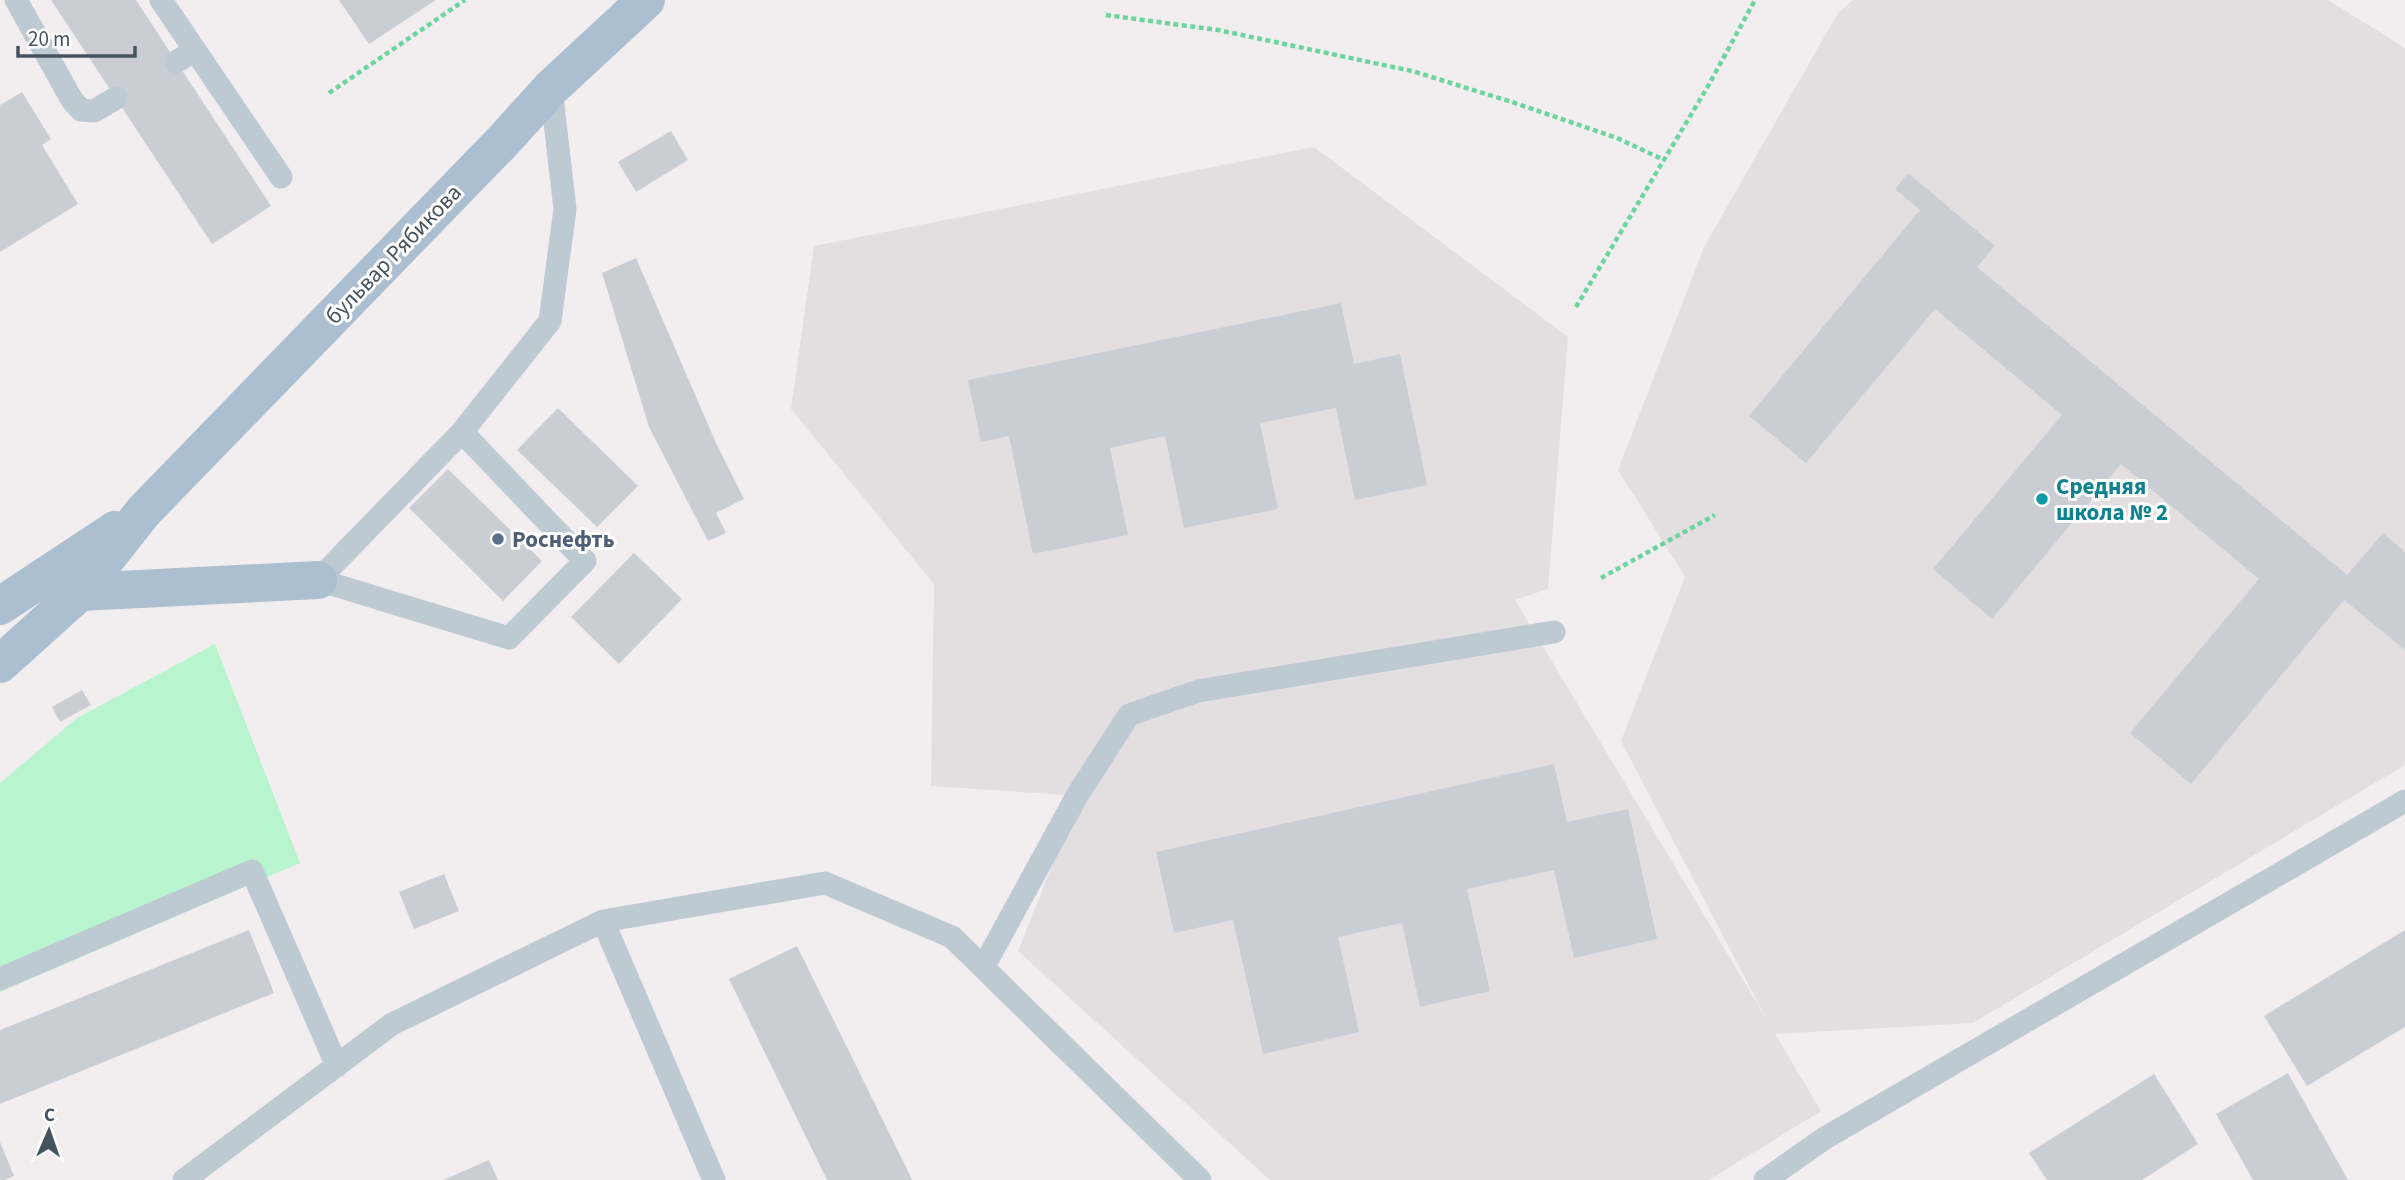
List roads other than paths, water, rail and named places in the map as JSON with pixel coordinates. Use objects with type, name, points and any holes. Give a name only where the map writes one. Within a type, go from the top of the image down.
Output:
[{"type":"main road","name":"бульвар Рябикова","points":[[0,664],[80,592],[143,512],[504,140],[551,88],[646,0]]},
{"type":"main road","name":"бульвар Рябикова","points":[[0,606],[143,512]]},
{"type":"main road","points":[[80,592],[318,580]]},
{"type":"lane","points":[[16,0],[72,100],[81,110],[94,111],[116,98]]},
{"type":"lane","points":[[161,0],[186,56],[281,177]]},
{"type":"lane","points":[[462,432],[586,561],[509,638],[318,580],[462,432],[550,321],[565,209],[551,88]]},
{"type":"lane","points":[[984,966],[1078,794],[1129,715],[1198,691],[1554,632]]},
{"type":"lane","points":[[1765,1180],[1825,1138],[2405,802]]},
{"type":"lane","points":[[0,979],[252,871],[337,1066]]},
{"type":"lane","points":[[184,1180],[392,1024],[603,921],[825,883],[952,937],[1199,1180]]},
{"type":"lane","points":[[603,921],[714,1180]]},
{"type":"place","name":"Средняя школа № 2","points":[[2042,499]]},
{"type":"place","name":"Роснефть","points":[[498,539]]}]
